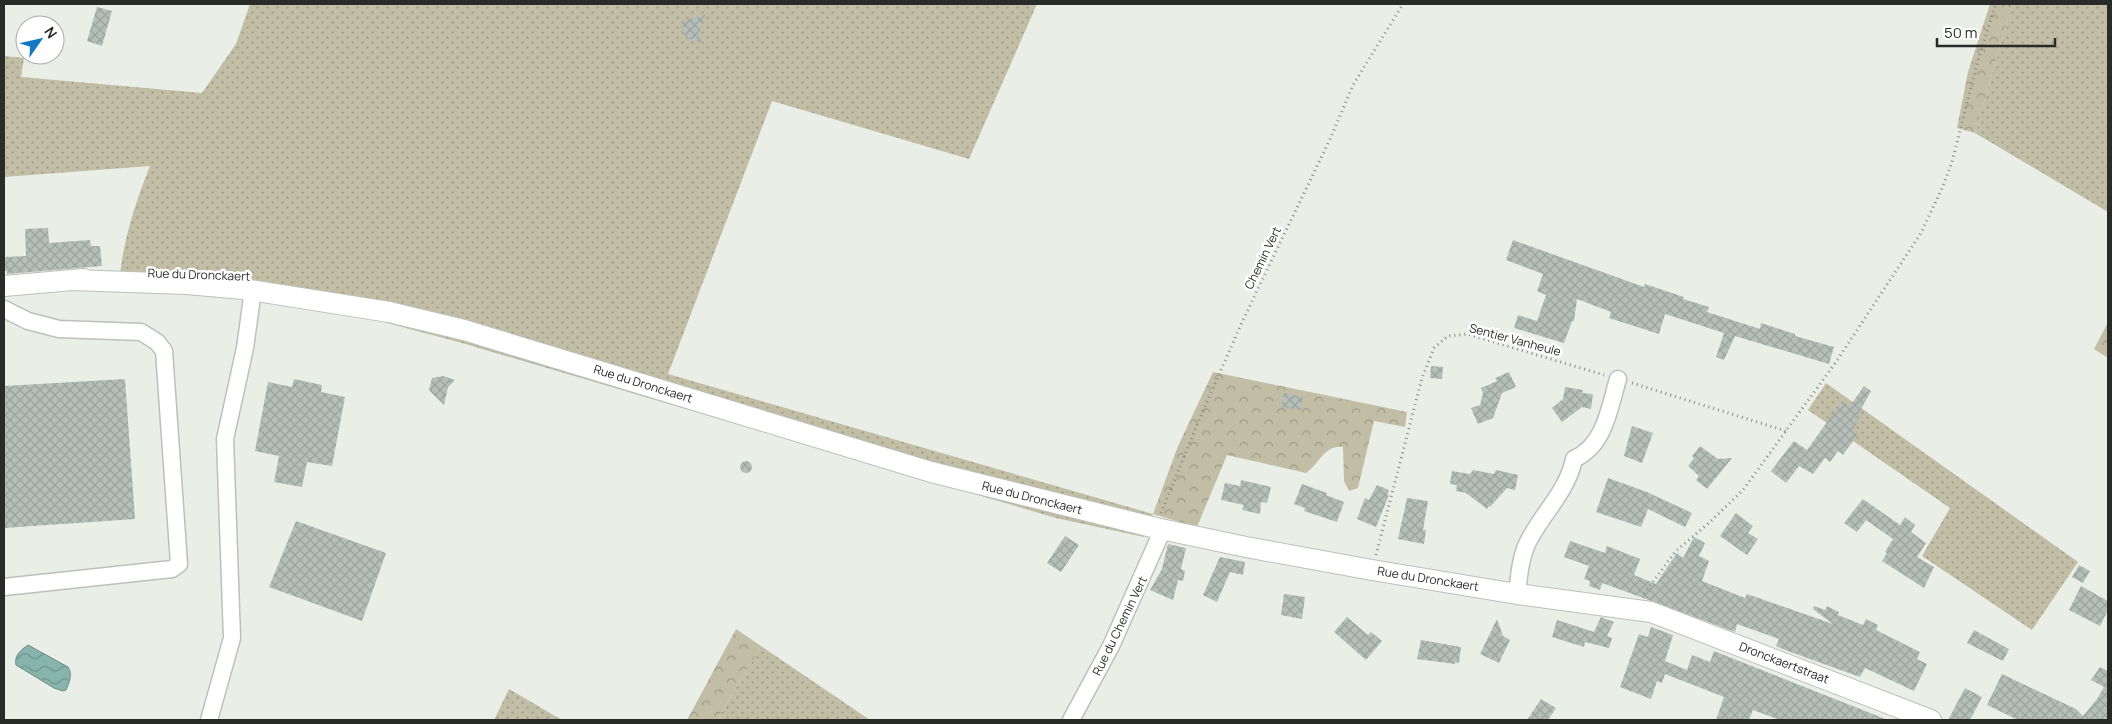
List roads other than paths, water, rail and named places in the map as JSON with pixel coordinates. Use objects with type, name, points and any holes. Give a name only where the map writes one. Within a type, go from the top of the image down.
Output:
[{"type":"main road","name":"Rue du Dronckaert","points":[[4,286],[127,274],[204,273],[248,276],[379,302],[441,324],[939,474],[1246,548],[1517,594],[1636,610]]},
{"type":"main road","name":"Rue du Dronckaert","points":[[71,280],[195,284],[253,290],[388,312],[441,324]]},
{"type":"main road","name":"Dronckaertstraat","points":[[1636,610],[1651,612],[1675,620],[1931,720]]},
{"type":"street","points":[[209,720],[232,638],[225,440],[245,348],[253,290]]},
{"type":"street","points":[[4,309],[28,321],[59,329],[142,332],[157,342],[164,351],[179,564],[172,569],[4,586]]},
{"type":"street","points":[[1517,594],[1522,561],[1528,544],[1567,482],[1574,459],[1590,450],[1599,437],[1618,379]]},
{"type":"street","name":"Rue du Chemin Vert","points":[[1071,720],[1111,646],[1160,528]]},
{"type":"water","points":[[28,645],[68,667],[70,676],[66,690],[54,688],[16,665],[17,656]]}]
